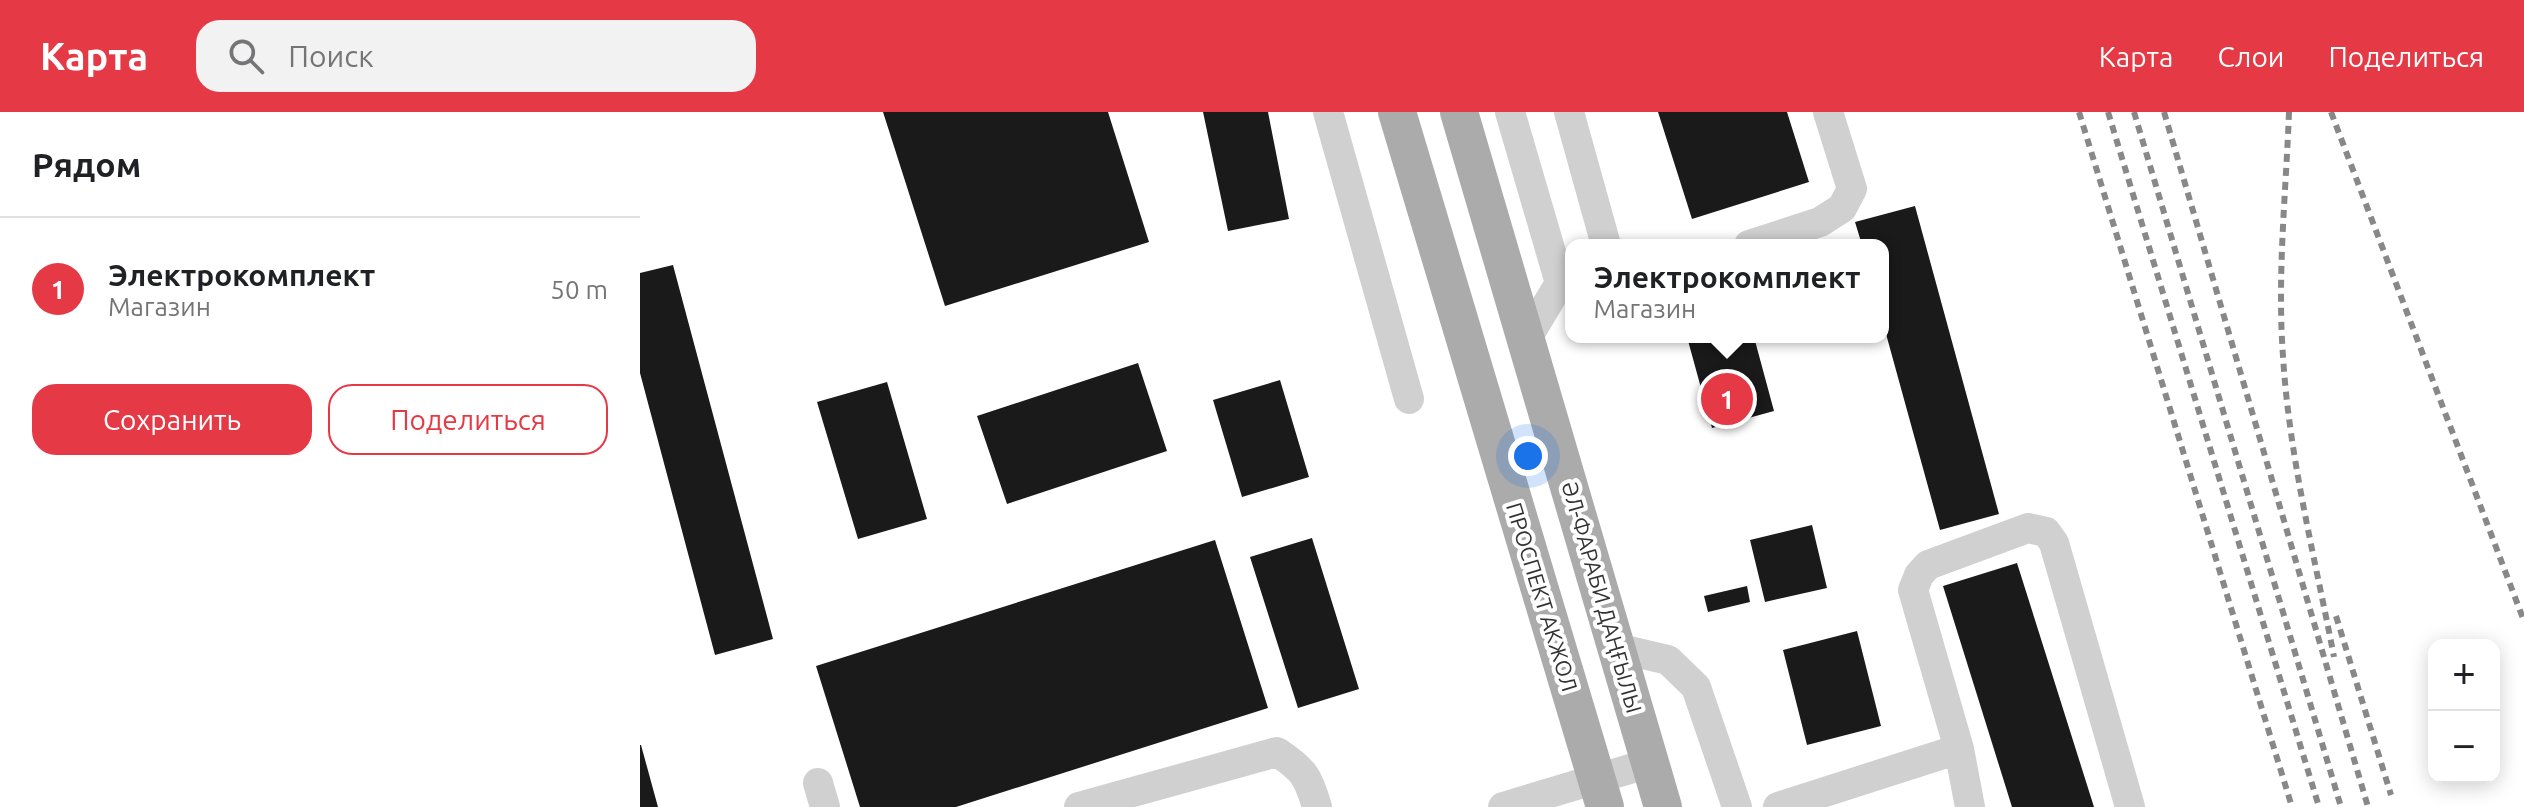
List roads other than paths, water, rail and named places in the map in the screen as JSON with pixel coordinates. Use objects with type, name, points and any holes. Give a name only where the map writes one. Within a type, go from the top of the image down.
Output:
[{"type":"main road","name":"ПРОСПЕКТ АКЖОЛ","points":[[1397,112],[1600,793]]},
{"type":"main road","name":"ӘЛ-ФАРАБИ ДАҢҒЫЛЫ","points":[[1459,112],[1534,325],[1617,648],[1663,807]]},
{"type":"lane","points":[[1328,112],[1409,399]]},
{"type":"lane","points":[[1510,112],[1565,290]]},
{"type":"lane","points":[[1569,112],[1604,239]]},
{"type":"lane","points":[[1768,239],[1820,222],[1842,208],[1852,189],[1828,112]]},
{"type":"lane","points":[[1534,325],[1565,294]]},
{"type":"lane","points":[[1970,807],[1959,749],[1913,590],[1919,575],[1928,565],[2028,528],[2046,532],[2054,543],[2130,807]]},
{"type":"lane","points":[[1617,648],[1668,660],[1696,687],[1737,807]]},
{"type":"lane","points":[[1778,807],[1959,749]]},
{"type":"lane","points":[[1079,807],[1277,752],[1294,763],[1309,780],[1317,807]]},
{"type":"lane","points":[[1503,807],[1600,793],[1650,763]]},
{"type":"railway","points":[[2079,112],[2292,807]]},
{"type":"railway","points":[[2108,112],[2319,807]]},
{"type":"railway","points":[[2134,112],[2341,807]]},
{"type":"railway","points":[[2164,112],[2368,807]]},
{"type":"railway","points":[[2289,112],[2281,265],[2286,394],[2297,470],[2334,657]]},
{"type":"railway","points":[[2331,112],[2524,621]]},
{"type":"railway","points":[[2336,616],[2391,795]]},
{"type":"place","name":"Электрокомплект","points":[[1727,399]]}]
